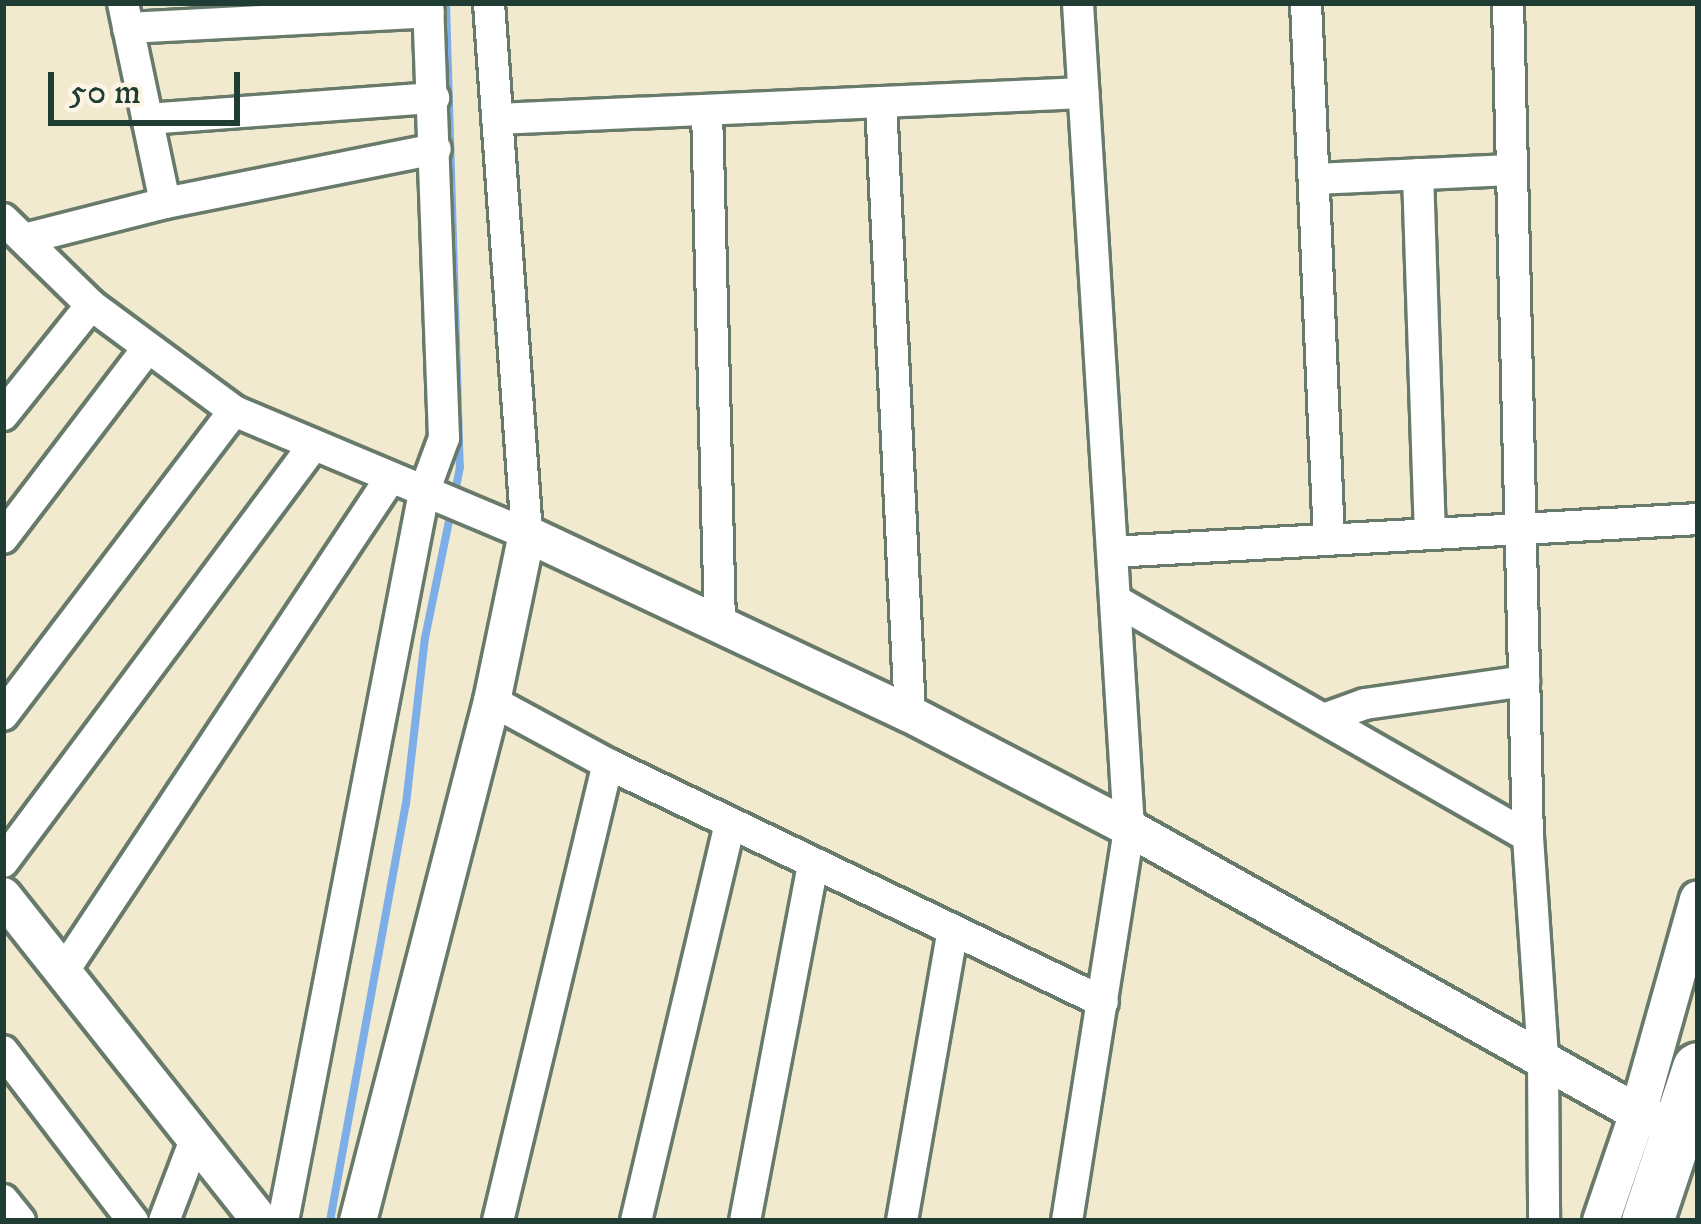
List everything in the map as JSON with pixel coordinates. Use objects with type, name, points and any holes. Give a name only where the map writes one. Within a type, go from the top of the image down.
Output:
[{"type":"highway","points":[[1647,1221],[1672,1126],[1698,1068]]},
{"type":"street","points":[[358,1221],[492,701],[527,534],[489,3]]},
{"type":"street","points":[[1067,1221],[1129,828],[1078,3]]},
{"type":"street","points":[[1306,3],[1329,540]]},
{"type":"street","points":[[1508,3],[1528,837],[1544,1058],[1544,1221]]},
{"type":"street","points":[[164,203],[125,16],[429,8],[444,438],[283,1221]]},
{"type":"street","points":[[497,119],[1083,93]]},
{"type":"street","points":[[147,119],[434,98]]},
{"type":"street","points":[[881,102],[910,714]]},
{"type":"street","points":[[707,110],[720,623]]},
{"type":"street","points":[[9,228],[164,203],[436,149]]},
{"type":"street","points":[[1314,179],[1512,170]]},
{"type":"street","points":[[1418,174],[1430,534]]},
{"type":"street","points":[[9,228],[91,305],[234,411],[389,480],[493,517],[910,714],[1129,828],[1672,1126]]},
{"type":"street","points":[[3,415],[91,305]]},
{"type":"street","points":[[3,538],[148,349]]},
{"type":"street","points":[[3,715],[234,411]]},
{"type":"street","points":[[3,862],[313,446]]},
{"type":"street","points":[[63,972],[389,480]]},
{"type":"street","points":[[1112,552],[1698,519]]},
{"type":"street","points":[[1115,600],[1528,837]]},
{"type":"street","points":[[1326,718],[1365,704],[1525,681]]},
{"type":"street","points":[[492,701],[608,764],[1103,1002]]},
{"type":"street","points":[[498,1221],[608,764]]},
{"type":"street","points":[[636,1221],[730,823]]},
{"type":"street","points":[[745,1221],[813,863]]},
{"type":"street","points":[[3,896],[261,1221]]},
{"type":"street","points":[[1601,1221],[1672,1126],[1698,898]]},
{"type":"street","points":[[902,1221],[953,930]]},
{"type":"street","points":[[3,1051],[133,1221]]},
{"type":"street","points":[[164,1221],[195,1140]]},
{"type":"street","points":[[3,1200],[20,1221]]},
{"type":"waterway","points":[[446,3],[460,467],[455,493]]},
{"type":"waterway","points":[[330,1221],[406,804],[425,638],[452,507]]}]
